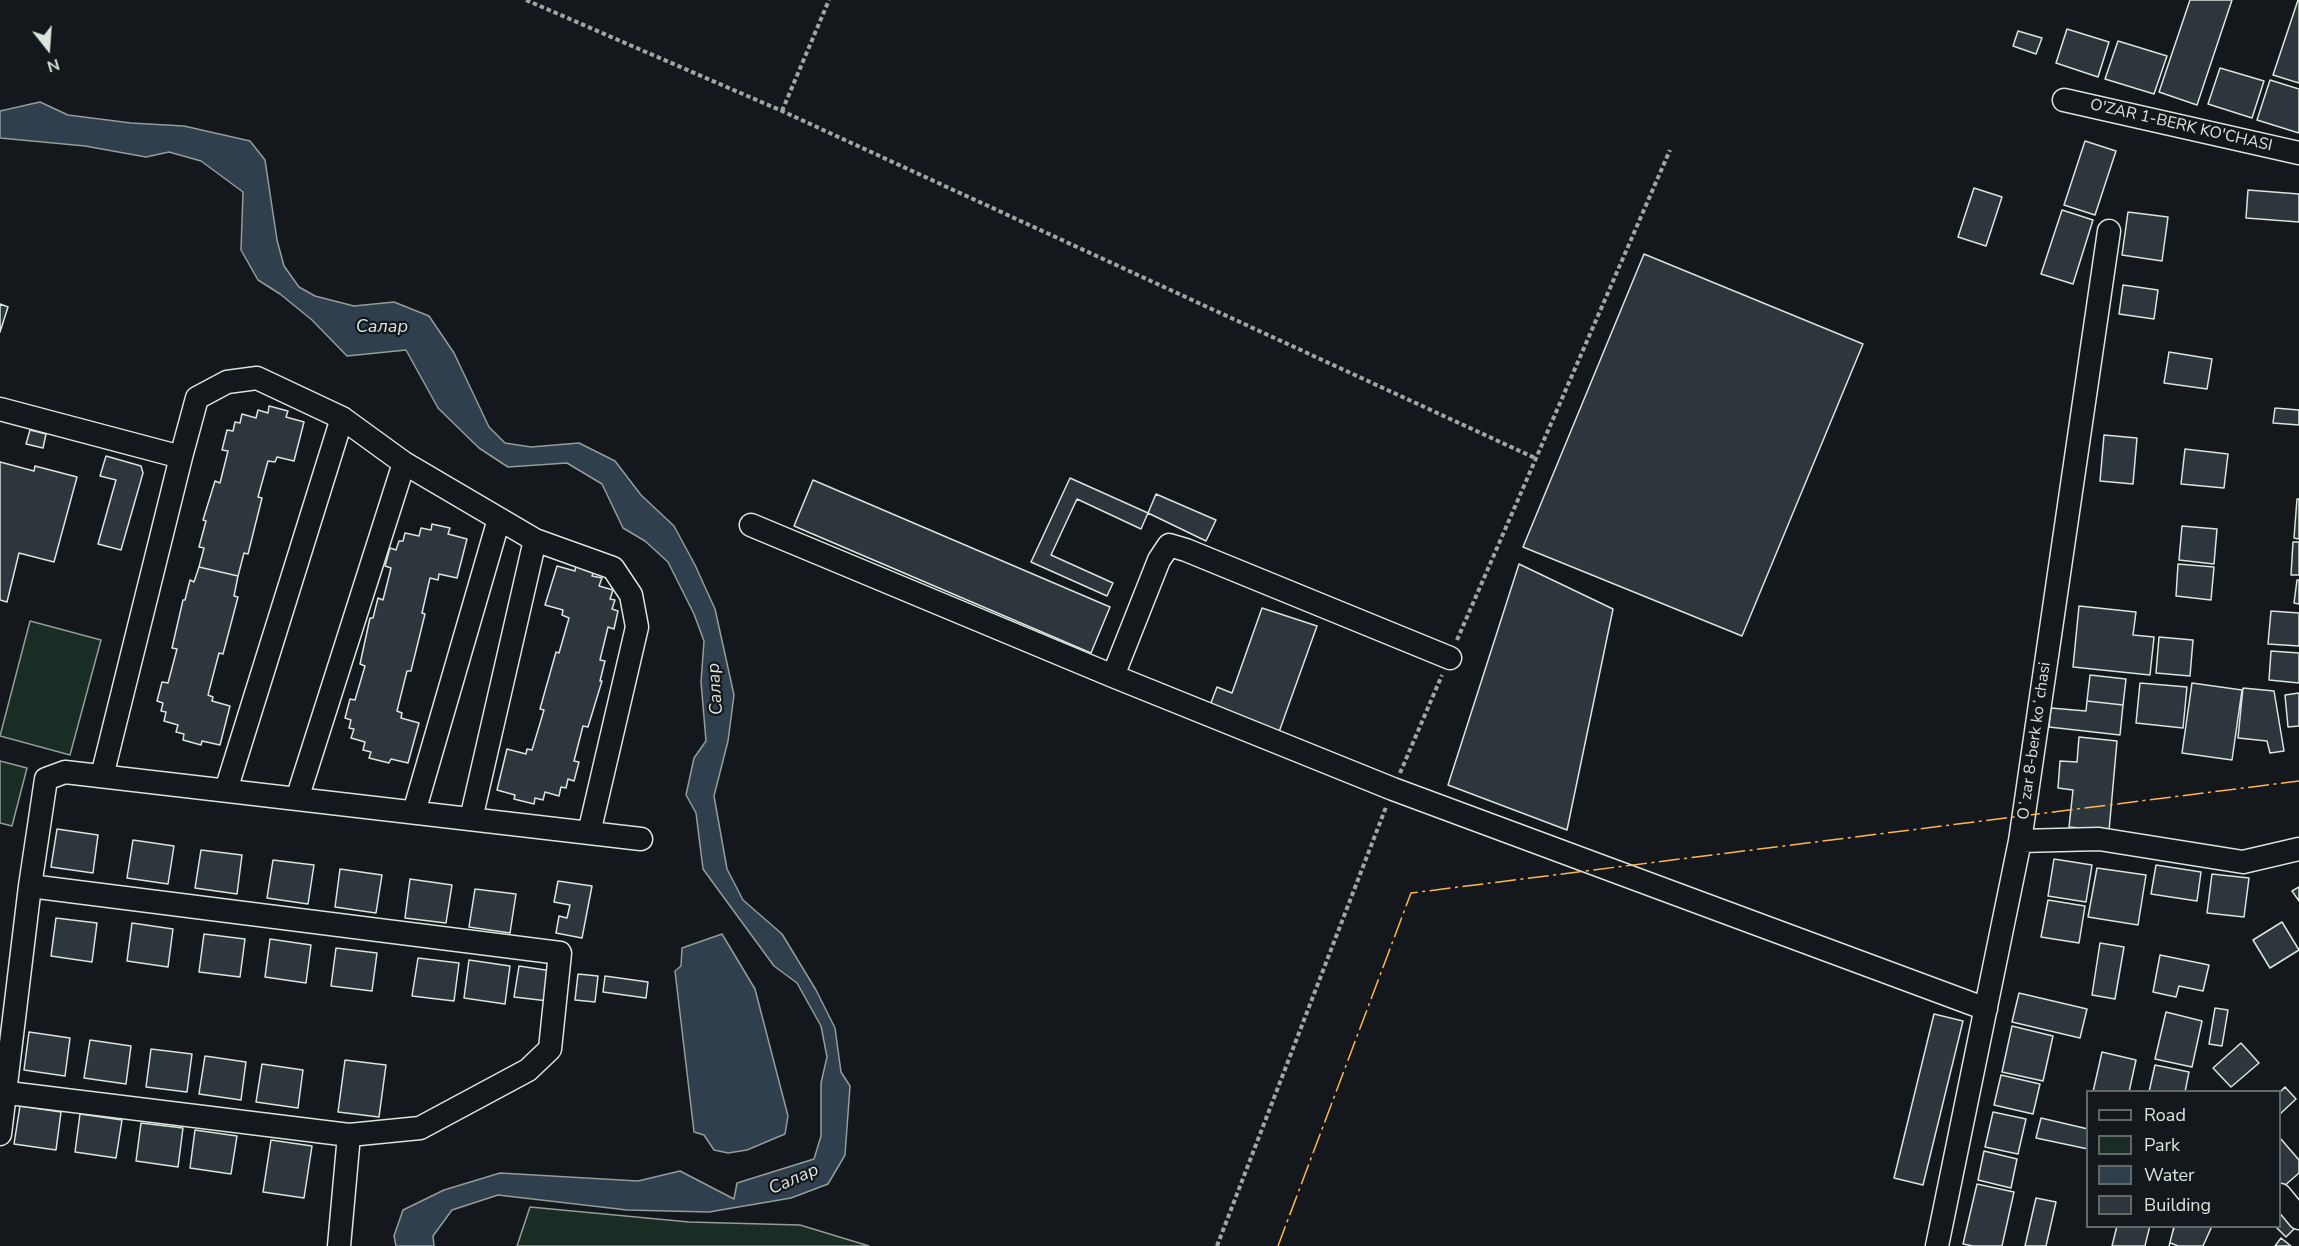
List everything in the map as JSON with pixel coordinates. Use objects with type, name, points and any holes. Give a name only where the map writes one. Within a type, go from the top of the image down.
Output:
[{"type":"street","name":"O'ZAR 1-BERK KO'CHASI","points":[[2064,100],[2299,153]]},
{"type":"street","name":"Oʻzar 8-berk koʻchasi","points":[[1937,1246],[2020,841],[2109,231]]},
{"type":"street","points":[[102,776],[197,398],[227,382],[257,378],[342,418],[404,464],[535,540],[613,568],[631,595],[636,627],[589,833]]},
{"type":"street","points":[[0,409],[181,457]]},
{"type":"street","points":[[226,790],[342,418]]},
{"type":"street","points":[[297,799],[404,464]]},
{"type":"street","points":[[414,812],[499,519]]},
{"type":"street","points":[[751,525],[1113,676],[1393,789],[1986,1009]]},
{"type":"street","points":[[471,819],[535,540]]},
{"type":"street","points":[[1113,676],[1159,560],[1169,545],[1449,658]]},
{"type":"street","points":[[0,1134],[10,971],[30,886],[46,779],[65,772],[641,839]]},
{"type":"street","points":[[2020,841],[2099,839],[2243,862],[2299,849]]},
{"type":"street","points":[[2,1092],[349,1135],[420,1128],[528,1070],[550,1049],[560,953],[30,886]]},
{"type":"street","points":[[339,1246],[349,1135]]},
{"type":"street","points":[[2281,1196],[2299,1218]]},
{"type":"street","points":[[2157,1246],[2162,1228]]},
{"type":"path","points":[[526,0],[782,111],[1535,458]]},
{"type":"path","points":[[782,111],[829,0]]},
{"type":"path","points":[[1217,1246],[1393,789],[1670,150]]},
{"type":"green space","points":[[30,621],[101,640],[70,755],[0,736]]},
{"type":"green space","points":[[0,761],[27,768],[12,826],[0,823]]},
{"type":"green space","points":[[530,1207],[689,1222],[800,1225],[869,1246],[517,1246]]},
{"type":"water","name":"Салар","points":[[40,102],[68,115],[131,123],[184,126],[250,141],[265,160],[277,240],[284,266],[299,287],[315,296],[354,306],[394,302],[429,316],[454,353],[489,427],[505,443],[531,447],[579,443],[615,461],[641,495],[674,526],[715,609],[734,695],[728,741],[714,796],[727,869],[743,900],[782,934],[816,990],[835,1028],[841,1072],[850,1086],[845,1155],[828,1184],[791,1198],[709,1212],[627,1210],[498,1195],[452,1210],[433,1236],[434,1246],[396,1246],[394,1236],[403,1210],[444,1190],[500,1173],[638,1181],[680,1171],[734,1199],[737,1183],[814,1159],[821,1136],[821,1083],[827,1057],[821,1026],[797,983],[774,966],[703,869],[696,813],[686,795],[694,758],[706,741],[701,682],[704,641],[694,614],[668,562],[645,541],[623,528],[602,484],[567,463],[508,467],[479,448],[438,408],[406,350],[347,356],[312,320],[280,294],[258,280],[241,250],[243,192],[201,161],[169,152],[146,157],[85,146],[0,138],[0,111]]},
{"type":"water","points":[[722,934],[755,989],[788,1116],[785,1134],[747,1150],[728,1153],[714,1150],[704,1135],[694,1132],[675,971],[681,966],[682,948]]},
{"type":"building","points":[[2190,0],[2232,0],[2197,105],[2159,92]]},
{"type":"building","points":[[2299,0],[2299,83],[2273,75]]},
{"type":"building","points":[[2067,29],[2109,42],[2098,77],[2056,63]]},
{"type":"building","points":[[2018,31],[2042,38],[2036,54],[2013,46]]},
{"type":"building","points":[[2118,41],[2167,56],[2154,94],[2105,79]]},
{"type":"building","points":[[2220,68],[2264,81],[2252,118],[2208,104]]},
{"type":"building","points":[[2270,80],[2299,89],[2299,133],[2257,120]]},
{"type":"building","points":[[2085,141],[2116,151],[2095,215],[2064,205]]},
{"type":"building","points":[[1974,188],[2002,197],[1986,246],[1958,237]]},
{"type":"building","points":[[2248,190],[2299,194],[2299,222],[2246,218]]},
{"type":"building","points":[[2062,210],[2093,220],[2073,284],[2041,274]]},
{"type":"building","points":[[2128,212],[2168,217],[2162,261],[2122,255]]},
{"type":"building","points":[[1644,254],[1863,344],[1742,636],[1523,547]]},
{"type":"building","points":[[2123,285],[2158,290],[2154,319],[2119,314]]},
{"type":"building","points":[[0,304],[8,307],[0,332]]},
{"type":"building","points":[[2169,352],[2212,359],[2207,389],[2164,383]]},
{"type":"building","points":[[269,406],[288,411],[286,417],[304,422],[294,461],[277,457],[275,462],[268,461],[258,497],[262,498],[248,554],[244,553],[238,576],[199,567],[204,548],[199,547],[206,521],[203,520],[215,481],[220,483],[228,451],[222,450],[227,430],[233,431],[235,422],[240,423],[242,414],[256,418],[258,410],[268,413]]},
{"type":"building","points":[[2275,408],[2299,410],[2299,425],[2273,423]]},
{"type":"building","points":[[30,430],[46,434],[43,448],[26,444]]},
{"type":"building","points":[[2104,435],[2137,438],[2133,484],[2100,481]]},
{"type":"building","points":[[2185,449],[2228,454],[2224,488],[2181,484]]},
{"type":"building","points":[[106,456],[141,466],[143,473],[121,550],[98,544],[116,480],[100,476]]},
{"type":"building","points":[[0,462],[34,471],[35,466],[77,477],[54,562],[19,553],[7,602],[0,600]]},
{"type":"building","points":[[1070,478],[1148,513],[1141,529],[1077,499],[1051,555],[1113,583],[1107,596],[1031,562]]},
{"type":"building","points":[[813,480],[1110,607],[1091,653],[794,526]]},
{"type":"building","points":[[1156,494],[1216,520],[1206,541],[1148,513]]},
{"type":"building","points":[[2297,499],[2299,499],[2299,539],[2294,538]]},
{"type":"building","points":[[432,524],[450,528],[448,534],[467,539],[457,578],[439,574],[438,580],[430,578],[422,613],[425,614],[411,671],[407,671],[397,711],[402,713],[401,718],[419,723],[408,763],[391,759],[389,763],[369,758],[371,752],[363,750],[365,742],[351,738],[354,729],[349,728],[351,720],[345,718],[350,699],[355,700],[365,666],[360,664],[370,618],[373,618],[378,598],[383,600],[391,568],[385,566],[390,548],[396,550],[399,541],[403,541],[405,533],[419,536],[421,528],[431,530]]},
{"type":"building","points":[[2182,526],[2217,529],[2214,564],[2179,560]]},
{"type":"building","points":[[2293,542],[2299,542],[2299,575],[2291,575]]},
{"type":"building","points":[[1519,564],[1613,609],[1567,830],[1448,785]]},
{"type":"building","points":[[2178,564],[2214,567],[2211,600],[2176,596]]},
{"type":"building","points":[[576,565],[594,570],[592,576],[602,578],[599,586],[613,590],[610,599],[615,600],[612,609],[618,611],[614,629],[608,627],[600,660],[605,661],[600,681],[602,681],[588,727],[583,726],[574,761],[579,762],[574,781],[568,779],[566,788],[561,787],[559,796],[545,792],[543,800],[535,798],[534,804],[514,799],[515,795],[497,790],[507,749],[526,754],[527,749],[532,750],[544,710],[540,709],[556,652],[559,653],[569,618],[562,615],[563,610],[545,605],[557,566],[575,571]]},
{"type":"building","points":[[199,567],[238,576],[234,596],[238,597],[223,654],[219,653],[208,695],[213,697],[212,701],[230,706],[220,745],[202,741],[201,745],[183,740],[184,734],[176,732],[178,725],[164,721],[166,712],[161,711],[163,703],[157,701],[162,682],[168,683],[177,649],[172,648],[183,600],[185,600],[190,580],[194,582]]},
{"type":"building","points":[[2297,580],[2299,580],[2299,604],[2294,603]]},
{"type":"building","points":[[2079,606],[2136,612],[2133,635],[2154,637],[2150,675],[2073,667]]},
{"type":"building","points":[[1262,608],[1317,626],[1279,732],[1209,708],[1217,687],[1232,693]]},
{"type":"building","points":[[2271,611],[2299,613],[2299,646],[2268,644]]},
{"type":"building","points":[[2159,637],[2193,640],[2190,676],[2156,673]]},
{"type":"building","points":[[2271,651],[2299,653],[2299,683],[2269,680]]},
{"type":"building","points":[[2090,675],[2126,679],[2123,705],[2087,701]]},
{"type":"building","points":[[2140,683],[2187,687],[2183,728],[2136,723]]},
{"type":"building","points":[[2192,683],[2242,690],[2232,760],[2182,753]]},
{"type":"building","points":[[2243,688],[2274,691],[2284,751],[2270,753],[2267,741],[2238,738]]},
{"type":"building","points":[[2299,693],[2299,726],[2288,727],[2285,695]]},
{"type":"building","points":[[2087,701],[2123,705],[2120,735],[2049,727],[2051,708],[2086,711]]},
{"type":"building","points":[[2079,737],[2117,741],[2109,831],[2069,827],[2073,790],[2058,788],[2060,761],[2077,762]]},
{"type":"building","points":[[57,829],[98,835],[93,873],[51,867]]},
{"type":"building","points":[[133,840],[174,846],[168,884],[127,878]]},
{"type":"building","points":[[201,850],[242,855],[237,894],[195,888]]},
{"type":"building","points":[[2054,859],[2092,865],[2086,902],[2048,896]]},
{"type":"building","points":[[273,860],[314,865],[308,904],[267,898]]},
{"type":"building","points":[[2156,865],[2201,872],[2197,901],[2151,894]]},
{"type":"building","points":[[2097,868],[2146,875],[2138,925],[2088,917]]},
{"type":"building","points":[[340,869],[382,875],[376,913],[335,907]]},
{"type":"building","points":[[2212,874],[2249,878],[2244,917],[2207,913]]},
{"type":"building","points":[[410,879],[452,885],[446,923],[405,918]]},
{"type":"building","points":[[558,881],[592,886],[582,938],[556,933],[559,916],[567,918],[570,905],[554,902]]},
{"type":"building","points":[[2299,887],[2299,901],[2292,891]]},
{"type":"building","points":[[475,889],[516,894],[510,933],[469,927]]},
{"type":"building","points":[[2048,900],[2085,906],[2079,943],[2041,937]]},
{"type":"building","points":[[56,918],[97,923],[92,962],[51,956]]},
{"type":"building","points":[[2282,922],[2299,950],[2270,968],[2253,940]]},
{"type":"building","points":[[132,923],[173,929],[168,967],[127,961]]},
{"type":"building","points":[[204,934],[245,939],[240,977],[199,972]]},
{"type":"building","points":[[270,939],[311,945],[306,983],[265,977]]},
{"type":"building","points":[[2100,943],[2124,947],[2115,999],[2092,995]]},
{"type":"building","points":[[336,948],[377,953],[372,991],[331,986]]},
{"type":"building","points":[[2160,955],[2209,965],[2203,991],[2179,986],[2176,997],[2153,992]]},
{"type":"building","points":[[418,958],[459,963],[454,1001],[412,996]]},
{"type":"building","points":[[469,960],[510,966],[505,1004],[464,998]]},
{"type":"building","points":[[519,966],[552,971],[548,1001],[514,997]]},
{"type":"building","points":[[578,974],[598,976],[595,1002],[575,1000]]},
{"type":"building","points":[[605,976],[648,982],[646,998],[603,992]]},
{"type":"building","points":[[2019,993],[2087,1009],[2080,1038],[2012,1022]]},
{"type":"building","points":[[2215,1008],[2228,1010],[2222,1046],[2209,1044]]},
{"type":"building","points":[[2166,1012],[2202,1021],[2192,1067],[2155,1059]]},
{"type":"building","points":[[1934,1014],[1963,1021],[1923,1185],[1894,1178]]},
{"type":"building","points":[[2012,1026],[2053,1036],[2043,1081],[2002,1072]]},
{"type":"building","points":[[29,1032],[70,1038],[65,1076],[24,1070]]},
{"type":"building","points":[[90,1040],[131,1046],[126,1084],[84,1078]]},
{"type":"building","points":[[2241,1043],[2259,1063],[2231,1087],[2213,1068]]},
{"type":"building","points":[[151,1049],[192,1054],[187,1092],[146,1087]]},
{"type":"building","points":[[2102,1052],[2136,1060],[2129,1090],[2093,1090]]},
{"type":"building","points":[[205,1056],[246,1062],[241,1100],[199,1094]]},
{"type":"building","points":[[345,1060],[386,1065],[379,1117],[338,1112]]},
{"type":"building","points":[[262,1064],[303,1070],[298,1108],[256,1102]]},
{"type":"building","points":[[2155,1065],[2189,1072],[2185,1090],[2149,1090]]},
{"type":"building","points":[[2001,1075],[2040,1084],[2033,1114],[1994,1105]]},
{"type":"building","points":[[2285,1087],[2296,1099],[2281,1113],[2281,1091]]},
{"type":"building","points":[[20,1106],[61,1112],[56,1150],[14,1144]]},
{"type":"building","points":[[1993,1112],[2026,1119],[2018,1154],[1985,1147]]},
{"type":"building","points":[[80,1114],[122,1120],[116,1158],[75,1152]]},
{"type":"building","points":[[2041,1118],[2086,1129],[2086,1149],[2036,1138]]},
{"type":"building","points":[[141,1123],[183,1128],[178,1167],[136,1161]]},
{"type":"building","points":[[195,1130],[237,1136],[231,1174],[190,1168]]},
{"type":"building","points":[[2281,1139],[2299,1160],[2299,1173],[2283,1187],[2281,1185]]},
{"type":"building","points":[[271,1140],[312,1146],[304,1198],[263,1192]]},
{"type":"building","points":[[1984,1151],[2017,1159],[2011,1188],[1978,1180]]},
{"type":"building","points":[[1977,1184],[2014,1192],[2002,1246],[1963,1244]]},
{"type":"building","points":[[2036,1198],[2056,1202],[2046,1246],[2025,1246]]},
{"type":"building","points":[[2281,1206],[2299,1224],[2286,1237],[2277,1228],[2281,1228]]},
{"type":"building","points":[[2116,1228],[2154,1228],[2150,1246],[2112,1246]]},
{"type":"building","points":[[2174,1228],[2211,1228],[2203,1246],[2178,1246],[2168,1242]]},
{"type":"building","points":[[2281,1238],[2291,1246],[2275,1246]]},
{"type":"power","points":[[1278,1246],[1411,893],[2299,781]]}]
